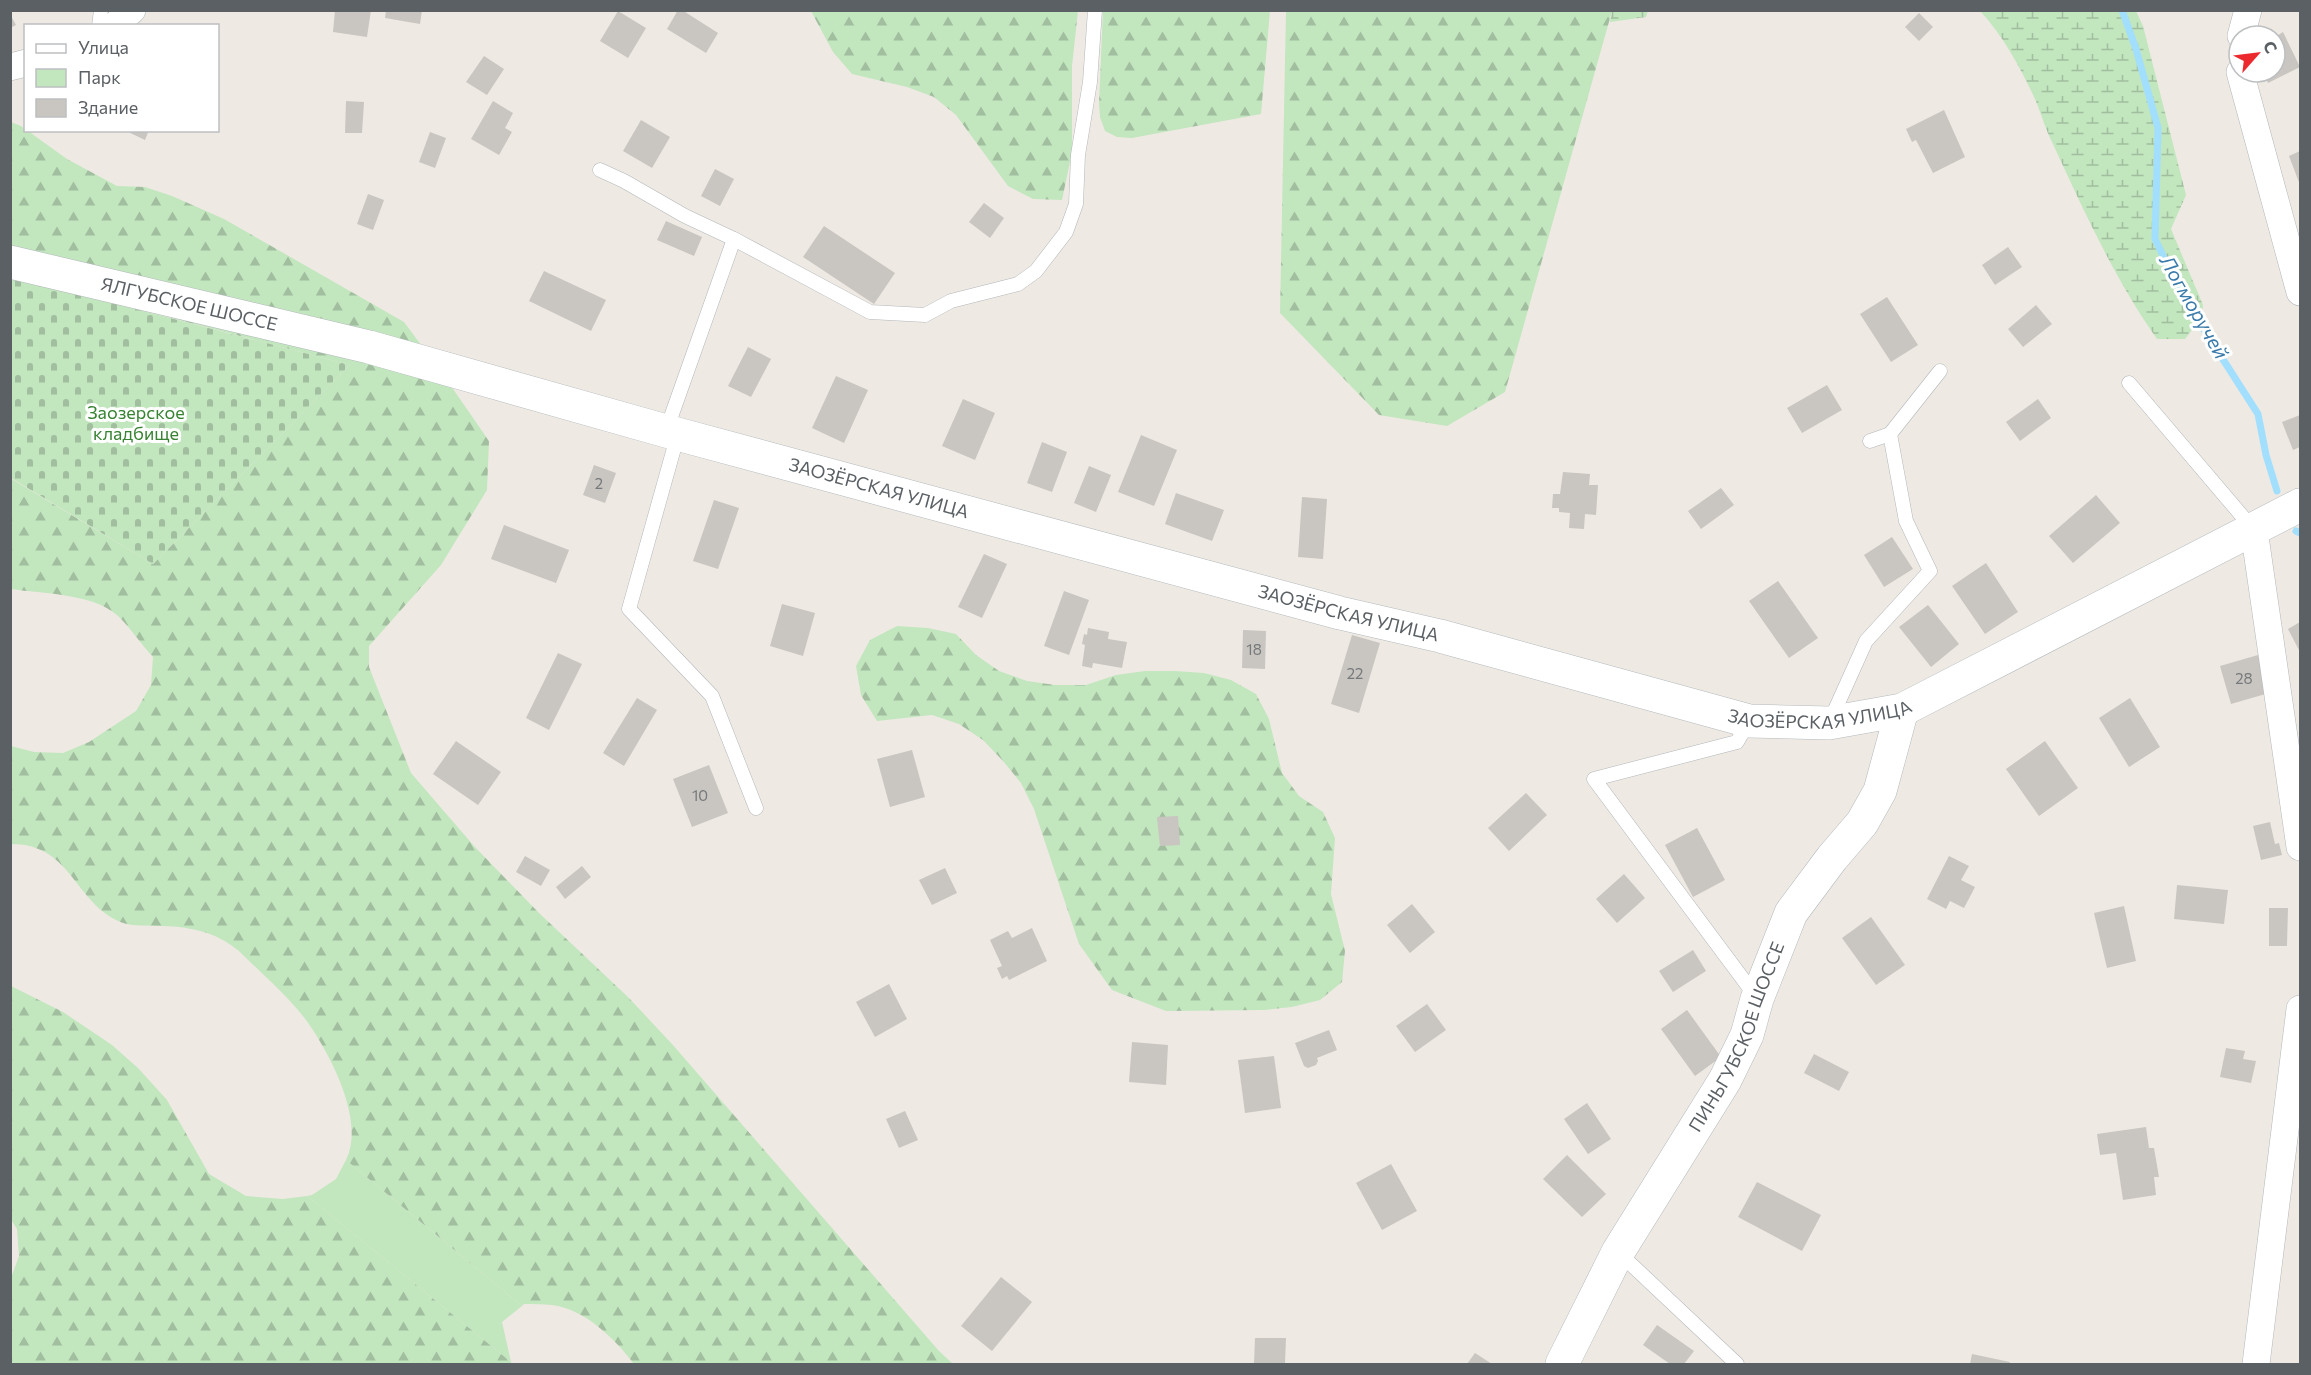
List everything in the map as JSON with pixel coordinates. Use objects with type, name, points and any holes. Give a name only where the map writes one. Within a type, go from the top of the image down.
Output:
[{"type":"street","points":[[116,24],[132,10]]},
{"type":"street","points":[[2243,84],[2301,292]]},
{"type":"street","name":"ЯЛГУБСКОЕ ШОССЕ","points":[[10,262],[369,347]]},
{"type":"street","name":"ЗАОЗЁРСКАЯ УЛИЦА","points":[[369,347],[672,432],[1340,613],[1440,636],[1749,721],[1829,723],[1902,710],[2301,505]]},
{"type":"street","points":[[2254,530],[2301,847]]},
{"type":"street","name":"ПИНЬГУБСКОЕ ШОССЕ","points":[[1562,1365],[1617,1252],[1725,1080],[1747,1035],[1757,999],[1791,913],[1832,858],[1862,823],[1880,791],[1902,710]]},
{"type":"street","points":[[2256,1365],[2301,1009]]},
{"type":"lane","points":[[600,170],[870,312],[925,315],[951,301],[1018,284],[1036,272],[1066,232],[1076,204],[1078,156],[1090,82],[1095,10]]},
{"type":"lane","points":[[734,239],[672,432],[629,609],[712,696],[756,808]]},
{"type":"lane","points":[[1870,441],[1890,434],[1940,371]]},
{"type":"lane","points":[[2129,383],[2254,530]]},
{"type":"lane","points":[[1829,723],[1866,641],[1930,571],[1906,521],[1890,434]]},
{"type":"lane","points":[[1749,721],[1737,742],[1594,779],[1757,999]]},
{"type":"lane","points":[[1617,1252],[1737,1365]]},
{"type":"green space","points":[[1612,10],[1648,11],[1646,17],[1610,22]]},
{"type":"green space","points":[[811,11],[1078,11],[1072,66],[1072,152],[1062,200],[1033,199],[1008,186],[956,115],[934,97],[907,87],[852,74],[833,52]]},
{"type":"green space","points":[[1103,11],[1270,11],[1261,114],[1132,138],[1117,137],[1105,131],[1100,117],[1099,103]]},
{"type":"green space","points":[[1286,11],[1612,11],[1505,392],[1447,426],[1379,415],[1280,313]]},
{"type":"green space","points":[[1980,11],[2136,11],[2143,26],[2186,195],[2171,229],[2203,305],[2202,317],[2185,339],[2157,339],[2141,316],[2088,218],[2024,76],[2004,41]]},
{"type":"green space","points":[[11,122],[21,126],[24,132],[29,132],[67,159],[117,186],[145,187],[224,219],[404,322],[489,441],[487,490],[441,565],[369,646],[369,667],[411,773],[474,846],[538,912],[629,998],[672,1044],[939,1351],[953,1364],[634,1364],[608,1335],[576,1312],[552,1305],[524,1304],[522,1306],[346,1160],[351,1144],[348,1107],[342,1087],[325,1050],[306,1020],[239,951],[230,944],[200,931],[179,927],[131,925],[116,920],[90,899],[59,862],[31,846],[11,844],[11,746],[34,752],[63,753],[89,742],[136,711],[151,685],[153,657],[117,615],[94,602],[11,589],[10,478],[153,564],[350,365],[11,276]]},
{"type":"green space","name":"Заозерское кладбище","points":[[10,276],[350,365],[153,564],[11,478]]},
{"type":"green space","points":[[897,626],[928,628],[956,634],[976,655],[999,671],[1027,681],[1055,685],[1086,685],[1116,675],[1145,671],[1175,671],[1204,673],[1231,680],[1256,694],[1269,719],[1282,773],[1299,796],[1323,812],[1335,838],[1331,894],[1345,951],[1342,982],[1320,1000],[1292,1007],[1264,1010],[1166,1011],[1112,990],[1079,944],[1034,809],[1021,783],[1003,761],[983,740],[959,724],[932,715],[877,721],[861,695],[856,666],[870,640]]},
{"type":"green space","points":[[11,986],[63,1012],[112,1045],[138,1068],[167,1100],[209,1174],[246,1196],[283,1199],[307,1196],[512,1364],[11,1364],[11,1278],[19,1256],[17,1229],[10,1218]]},
{"type":"green space","points":[[346,1160],[522,1306],[502,1322],[511,1362],[307,1196],[336,1179]]},
{"type":"building","points":[[335,10],[371,10],[367,37],[333,32]]},
{"type":"building","points":[[386,10],[422,10],[420,24],[385,18]]},
{"type":"building","points":[[678,10],[682,10],[718,33],[706,53],[667,29]]},
{"type":"building","points":[[618,11],[646,28],[628,58],[600,41]]},
{"type":"building","points":[[1919,13],[1933,27],[1919,41],[1905,27]]},
{"type":"building","points":[[10,14],[16,25],[10,28]]},
{"type":"building","points":[[2287,40],[2300,67],[2287,74]]},
{"type":"building","points":[[484,56],[504,69],[487,95],[466,82]]},
{"type":"building","points":[[346,101],[364,102],[362,133],[345,133]]},
{"type":"building","points":[[493,101],[513,113],[505,128],[512,132],[499,155],[471,139]]},
{"type":"building","points":[[1944,110],[1965,157],[1933,173],[1916,140],[1912,142],[1906,129]]},
{"type":"building","points":[[641,120],[670,137],[652,168],[623,151]]},
{"type":"building","points":[[128,132],[148,132],[145,140]]},
{"type":"building","points":[[430,132],[446,138],[435,168],[419,162]]},
{"type":"building","points":[[2300,151],[2300,185],[2289,156]]},
{"type":"building","points":[[715,169],[734,179],[720,206],[701,196]]},
{"type":"building","points":[[368,194],[384,200],[373,230],[357,224]]},
{"type":"building","points":[[984,203],[1004,218],[990,238],[969,222]]},
{"type":"building","points":[[666,221],[702,237],[694,256],[657,240]]},
{"type":"building","points":[[824,226],[895,273],[874,304],[803,257]]},
{"type":"building","points":[[2008,247],[2022,267],[1995,285],[1982,265]]},
{"type":"building","points":[[544,271],[606,300],[591,331],[529,301]]},
{"type":"building","points":[[1887,297],[1918,345],[1891,362],[1860,314]]},
{"type":"building","points":[[2036,305],[2052,324],[2023,347],[2008,329]]},
{"type":"building","points":[[748,347],[771,359],[751,397],[728,386]]},
{"type":"building","points":[[836,376],[868,390],[844,443],[812,428]]},
{"type":"building","points":[[1827,385],[1842,410],[1802,433],[1787,408]]},
{"type":"building","points":[[963,399],[995,413],[975,460],[942,446]]},
{"type":"building","points":[[2038,399],[2051,418],[2020,441],[2006,422]]},
{"type":"building","points":[[2300,415],[2300,447],[2293,450],[2282,422]]},
{"type":"building","points":[[1141,435],[1177,450],[1154,506],[1118,492]]},
{"type":"building","points":[[1042,442],[1067,452],[1052,492],[1027,483]]},
{"type":"building","points":[[594,465],[616,473],[605,503],[583,495]]},
{"type":"building","points":[[1089,466],[1111,475],[1096,512],[1074,503]]},
{"type":"building","points":[[1563,472],[1590,474],[1589,485],[1598,485],[1596,515],[1585,514],[1584,529],[1569,528],[1570,513],[1559,512],[1559,508],[1552,508],[1553,494],[1560,494]]},
{"type":"building","points":[[1721,488],[1734,505],[1701,529],[1688,511]]},
{"type":"building","points":[[1176,493],[1224,510],[1212,541],[1165,524]]},
{"type":"building","points":[[2096,495],[2120,523],[2073,563],[2049,536]]},
{"type":"building","points":[[1302,497],[1327,499],[1323,559],[1298,557]]},
{"type":"building","points":[[714,500],[739,508],[718,569],[693,561]]},
{"type":"building","points":[[504,525],[569,550],[556,583],[491,559]]},
{"type":"building","points":[[1892,537],[1913,569],[1884,587],[1864,555]]},
{"type":"building","points":[[984,554],[1007,564],[982,618],[958,607]]},
{"type":"building","points":[[1986,563],[2018,612],[1985,634],[1952,586]]},
{"type":"building","points":[[1778,581],[1818,638],[1789,658],[1749,601]]},
{"type":"building","points":[[1064,591],[1089,600],[1069,655],[1044,646]]},
{"type":"building","points":[[782,604],[815,613],[803,656],[770,646]]},
{"type":"building","points":[[1928,605],[1959,644],[1931,667],[1899,627]]},
{"type":"building","points":[[2300,622],[2300,652],[2288,629]]},
{"type":"building","points":[[1088,628],[1109,632],[1108,639],[1127,642],[1122,668],[1093,663],[1092,668],[1082,666],[1085,645],[1082,644]]},
{"type":"building","points":[[1243,630],[1266,631],[1265,669],[1242,668]]},
{"type":"building","points":[[1352,635],[1380,643],[1359,713],[1331,704]]},
{"type":"building","points":[[558,653],[582,664],[549,730],[526,718]]},
{"type":"building","points":[[2258,655],[2269,693],[2231,704],[2220,666]]},
{"type":"building","points":[[637,698],[657,710],[624,766],[603,753]]},
{"type":"building","points":[[2130,698],[2160,747],[2129,767],[2099,718]]},
{"type":"building","points":[[456,741],[501,772],[478,805],[433,774]]},
{"type":"building","points":[[2045,741],[2078,788],[2039,816],[2006,769]]},
{"type":"building","points":[[912,750],[925,797],[890,807],[877,759]]},
{"type":"building","points":[[709,765],[728,813],[692,827],[673,779]]},
{"type":"building","points":[[1526,793],[1547,815],[1509,851],[1488,828]]},
{"type":"building","points":[[1178,816],[1180,845],[1160,846],[1157,817]]},
{"type":"building","points":[[2270,822],[2275,844],[2279,843],[2282,855],[2261,860],[2253,826]]},
{"type":"building","points":[[1697,828],[1725,880],[1693,897],[1665,845]]},
{"type":"building","points":[[525,856],[550,870],[541,886],[516,872]]},
{"type":"building","points":[[1949,856],[1969,866],[1961,880],[1975,887],[1964,908],[1950,901],[1946,909],[1927,899]]},
{"type":"building","points":[[582,866],[591,877],[565,899],[556,887]]},
{"type":"building","points":[[945,868],[957,893],[932,905],[919,880]]},
{"type":"building","points":[[1624,874],[1645,898],[1617,923],[1596,899]]},
{"type":"building","points":[[2177,885],[2228,890],[2224,924],[2174,919]]},
{"type":"building","points":[[1412,904],[1435,932],[1410,953],[1387,925]]},
{"type":"building","points":[[2124,906],[2136,961],[2107,968],[2094,913]]},
{"type":"building","points":[[2269,908],[2288,908],[2287,946],[2269,946]]},
{"type":"building","points":[[1871,917],[1905,965],[1876,985],[1842,938]]},
{"type":"building","points":[[1032,928],[1047,961],[1009,980],[1007,976],[1002,979],[997,968],[1002,966],[990,940],[1008,931],[1012,938]]},
{"type":"building","points":[[1693,950],[1706,971],[1673,992],[1659,971]]},
{"type":"building","points":[[889,984],[907,1019],[875,1037],[856,1002]]},
{"type":"building","points":[[1427,1004],[1446,1030],[1415,1052],[1396,1026]]},
{"type":"building","points":[[1687,1010],[1721,1057],[1695,1076],[1661,1029]]},
{"type":"building","points":[[1329,1030],[1337,1050],[1317,1058],[1316,1065],[1308,1068],[1304,1066],[1295,1043]]},
{"type":"building","points":[[1132,1042],[1168,1045],[1166,1085],[1129,1082]]},
{"type":"building","points":[[2226,1048],[2245,1051],[2243,1059],[2256,1061],[2251,1083],[2220,1077]]},
{"type":"building","points":[[1814,1054],[1849,1072],[1839,1091],[1804,1073]]},
{"type":"building","points":[[1274,1056],[1281,1108],[1245,1113],[1238,1060]]},
{"type":"building","points":[[1587,1103],[1611,1139],[1588,1154],[1564,1119]]},
{"type":"building","points":[[905,1111],[918,1140],[899,1148],[886,1119]]},
{"type":"building","points":[[2146,1127],[2149,1148],[2154,1148],[2159,1177],[2154,1177],[2156,1195],[2123,1200],[2116,1153],[2100,1155],[2097,1134]]},
{"type":"building","points":[[1567,1155],[1606,1194],[1582,1217],[1543,1179]]},
{"type":"building","points":[[1391,1164],[1417,1211],[1382,1230],[1356,1183]]},
{"type":"building","points":[[1757,1182],[1821,1215],[1802,1251],[1738,1217]]},
{"type":"building","points":[[1001,1277],[1032,1302],[992,1351],[961,1326]]},
{"type":"building","points":[[1657,1325],[1694,1351],[1684,1364],[1670,1364],[1643,1345]]},
{"type":"building","points":[[1255,1338],[1286,1338],[1285,1364],[1254,1364]]},
{"type":"building","points":[[1475,1353],[1492,1364],[1467,1364]]},
{"type":"building","points":[[1972,1354],[2010,1362],[2009,1364],[1970,1364]]},
{"type":"waterway","name":"Логморучей","points":[[2122,10],[2136,49],[2158,128],[2155,239],[2183,297],[2258,414],[2266,455],[2277,491]]},
{"type":"waterway","name":"Логморучей","points":[[2296,531],[2300,533]]}]
